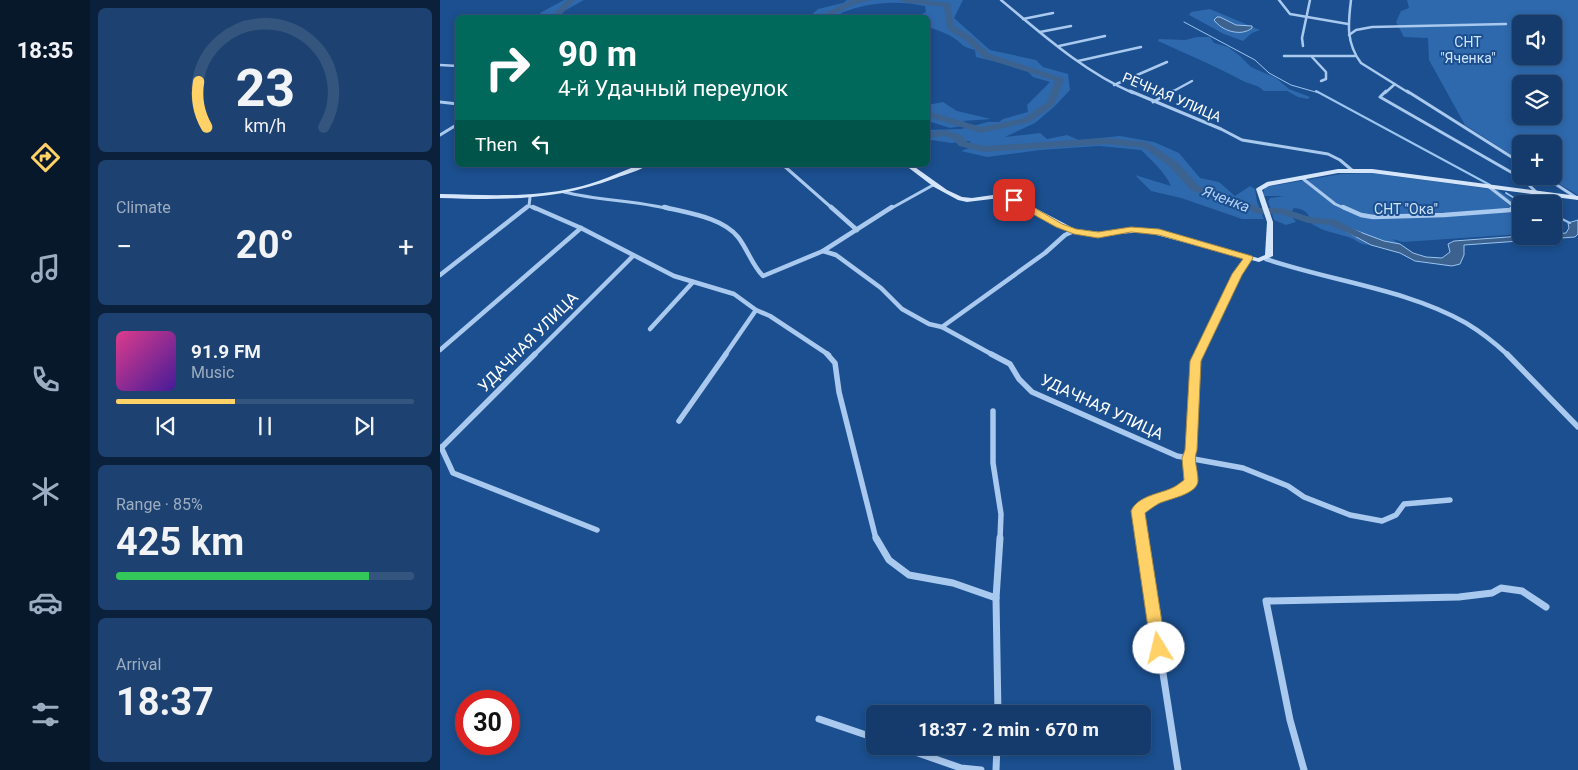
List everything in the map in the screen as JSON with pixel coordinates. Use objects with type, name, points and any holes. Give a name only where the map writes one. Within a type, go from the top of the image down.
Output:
[{"type":"street","name":"РЕЧНАЯ УЛИЦА","points":[[1001,0],[1078,61],[1114,85],[1221,129],[1242,140],[1328,154],[1340,160],[1353,171]]},
{"type":"street","points":[[1279,0],[1290,14],[1348,24]]},
{"type":"street","points":[[1303,46],[1302,38],[1310,0]]},
{"type":"street","points":[[1350,0],[1348,24],[1351,48],[1355,56],[1368,68],[1512,156]]},
{"type":"street","points":[[1023,19],[1053,13]]},
{"type":"street","points":[[1349,35],[1356,30],[1372,27],[1506,24]]},
{"type":"street","points":[[1040,32],[1071,26]]},
{"type":"street","points":[[1059,46],[1105,36]]},
{"type":"street","points":[[1078,61],[1141,47]]},
{"type":"street","points":[[1284,56],[1355,56]]},
{"type":"street","points":[[1312,57],[1326,72],[1326,79],[1321,81]]},
{"type":"street","points":[[1114,85],[1167,62]]},
{"type":"street","points":[[440,65],[455,66]]},
{"type":"street","points":[[1154,102],[1192,81]]},
{"type":"street","points":[[1395,84],[1380,97],[1515,175],[1536,192]]},
{"type":"street","points":[[440,102],[455,104]]},
{"type":"street","points":[[440,135],[455,126]]},
{"type":"street","points":[[440,196],[530,197],[583,188],[640,167]]},
{"type":"street","points":[[785,167],[857,230]]},
{"type":"street","points":[[911,167],[957,198],[968,200],[995,196],[1014,200],[1059,226],[1074,232],[1098,235],[1131,230],[1159,232],[1249,258],[1266,258],[1416,301],[1465,323],[1504,351],[1578,427]]},
{"type":"street","points":[[1266,258],[1269,256],[1270,222],[1261,200],[1259,189],[1267,184],[1338,171],[1372,171],[1577,198]]},
{"type":"street","points":[[1302,178],[1335,204],[1361,215],[1374,217],[1444,215],[1510,210],[1515,207],[1488,186]]},
{"type":"street","points":[[564,192],[592,199],[645,204],[695,215],[726,226],[738,237],[756,268],[763,276],[823,251],[909,197],[935,184]]},
{"type":"street","points":[[1557,185],[1577,198]]},
{"type":"street","points":[[530,197],[530,206]]},
{"type":"street","points":[[530,206],[581,228],[674,276],[734,294],[756,310],[770,316],[828,354],[835,363],[839,392],[877,541],[890,560],[909,575],[953,583],[996,598]]},
{"type":"street","points":[[440,275],[530,206]]},
{"type":"street","points":[[440,350],[581,228]]},
{"type":"street","points":[[942,327],[1045,253],[1065,235],[1074,232]]},
{"type":"street","name":"УДАЧНАЯ УЛИЦА","points":[[823,251],[836,255],[850,265],[881,288],[902,309],[929,324],[942,327],[1010,364],[1019,379],[1032,392],[1177,456],[1243,468],[1288,486],[1304,497],[1331,508],[1382,521],[1396,515],[1404,504],[1450,500]]},
{"type":"street","name":"УДАЧНАЯ УЛИЦА","points":[[597,530],[453,473],[441,447],[633,256]]},
{"type":"street","points":[[1178,770],[1138,511],[1155,499],[1178,492],[1191,482],[1188,458],[1191,450],[1195,361],[1237,274],[1249,258]]},
{"type":"street","points":[[650,329],[693,282]]},
{"type":"street","points":[[679,421],[756,310]]},
{"type":"street","points":[[993,411],[993,463],[1001,514],[996,598],[998,705]]},
{"type":"street","points":[[1304,770],[1290,720],[1266,601],[1459,597],[1492,593],[1501,588],[1522,591],[1546,607]]},
{"type":"street","points":[[820,719],[866,735]]},
{"type":"street","points":[[924,755],[962,768],[981,770]]},
{"type":"street","points":[[996,770],[997,755]]},
{"type":"green space","points":[[564,0],[584,0],[560,15],[542,15],[540,13]]},
{"type":"green space","points":[[847,0],[963,0],[954,18],[990,50],[1036,60],[1043,67],[1068,74],[1070,90],[1055,106],[1035,123],[1005,137],[1040,133],[1047,139],[1067,135],[1079,140],[1120,136],[1154,142],[1179,153],[1200,178],[1219,182],[1235,196],[1250,186],[1255,189],[1257,202],[1264,219],[1242,219],[1181,198],[1151,191],[1135,175],[1171,186],[1162,171],[1141,150],[1099,146],[1040,150],[987,157],[961,151],[974,146],[969,141],[951,143],[932,140],[930,142],[930,130],[961,129],[988,122],[999,122],[1003,119],[1028,112],[1027,105],[1050,82],[1033,77],[1025,69],[976,57],[975,50],[964,46],[948,35],[930,28],[930,15],[919,15],[926,12],[925,6],[883,3],[851,9],[841,13],[842,15],[811,15],[818,9],[843,3]]},
{"type":"green space","name":"СНТ \"Яченка\"","points":[[1407,0],[1578,0],[1578,195],[1561,185],[1562,135],[1512,135],[1512,155],[1465,125],[1429,60],[1428,38],[1404,37],[1396,22],[1401,11],[1409,8]]},
{"type":"green space","points":[[1210,9],[1260,30],[1252,33],[1243,41],[1224,34],[1189,15],[1191,12]]},
{"type":"green space","points":[[1197,37],[1210,37],[1214,43],[1228,47],[1251,67],[1276,78],[1289,89],[1310,97],[1308,99],[1298,97],[1287,91],[1264,91],[1158,41],[1159,39],[1185,40]]},
{"type":"green space","points":[[943,102],[957,111],[991,119],[963,121],[969,125],[950,128],[930,122],[930,105]]},
{"type":"green space","name":"СНТ \"Ока\"","points":[[1371,173],[1498,190],[1512,200],[1512,235],[1403,242],[1392,239],[1400,244],[1384,241],[1334,225],[1371,245],[1367,245],[1317,227],[1312,224],[1308,214],[1301,209],[1294,208],[1290,214],[1296,222],[1286,225],[1274,220],[1268,201],[1270,198],[1284,196],[1262,196],[1265,187],[1341,174]]},
{"type":"shaded area","points":[[1217,17],[1236,25],[1252,26],[1252,28],[1243,32],[1232,32],[1217,24],[1214,20]]},
{"type":"shaded area","points":[[1578,220],[1578,234],[1575,237],[1562,238],[1562,233],[1566,233],[1569,228],[1568,223]]},
{"type":"shaded area","points":[[1332,224],[1344,226],[1384,241],[1400,244],[1413,253],[1426,257],[1442,258],[1450,252],[1448,244],[1454,241],[1512,237],[1512,242],[1464,245],[1464,255],[1460,264],[1452,266],[1415,261],[1400,253],[1371,245]]},
{"type":"waterway","name":"Яченка","points":[[556,15],[571,0]]},
{"type":"waterway","name":"Яченка","points":[[826,15],[854,2],[868,0]]},
{"type":"waterway","name":"Яченка","points":[[903,0],[947,5],[950,27],[968,38],[987,56],[1060,80],[1051,103],[1027,120],[981,130],[930,115]]},
{"type":"waterway","points":[[1184,22],[1255,60],[1269,73],[1291,85],[1319,93]]},
{"type":"waterway","points":[[1316,91],[1490,185]]},
{"type":"waterway","name":"Яченка","points":[[930,135],[945,133],[957,137],[963,144],[984,149],[1106,141],[1147,145],[1173,164],[1195,188],[1214,196],[1239,202],[1258,211],[1282,211],[1308,220],[1332,222],[1356,233]]},
{"type":"waterway","points":[[1506,193],[1512,197]]},
{"type":"waterway","points":[[1562,219],[1570,223]]},
{"type":"route","points":[[1014,200],[1059,226],[1074,232],[1098,235],[1131,230],[1159,232],[1249,258],[1237,274],[1195,361],[1191,450],[1188,458],[1191,482],[1178,492],[1155,499],[1138,511],[1159,648]]}]
